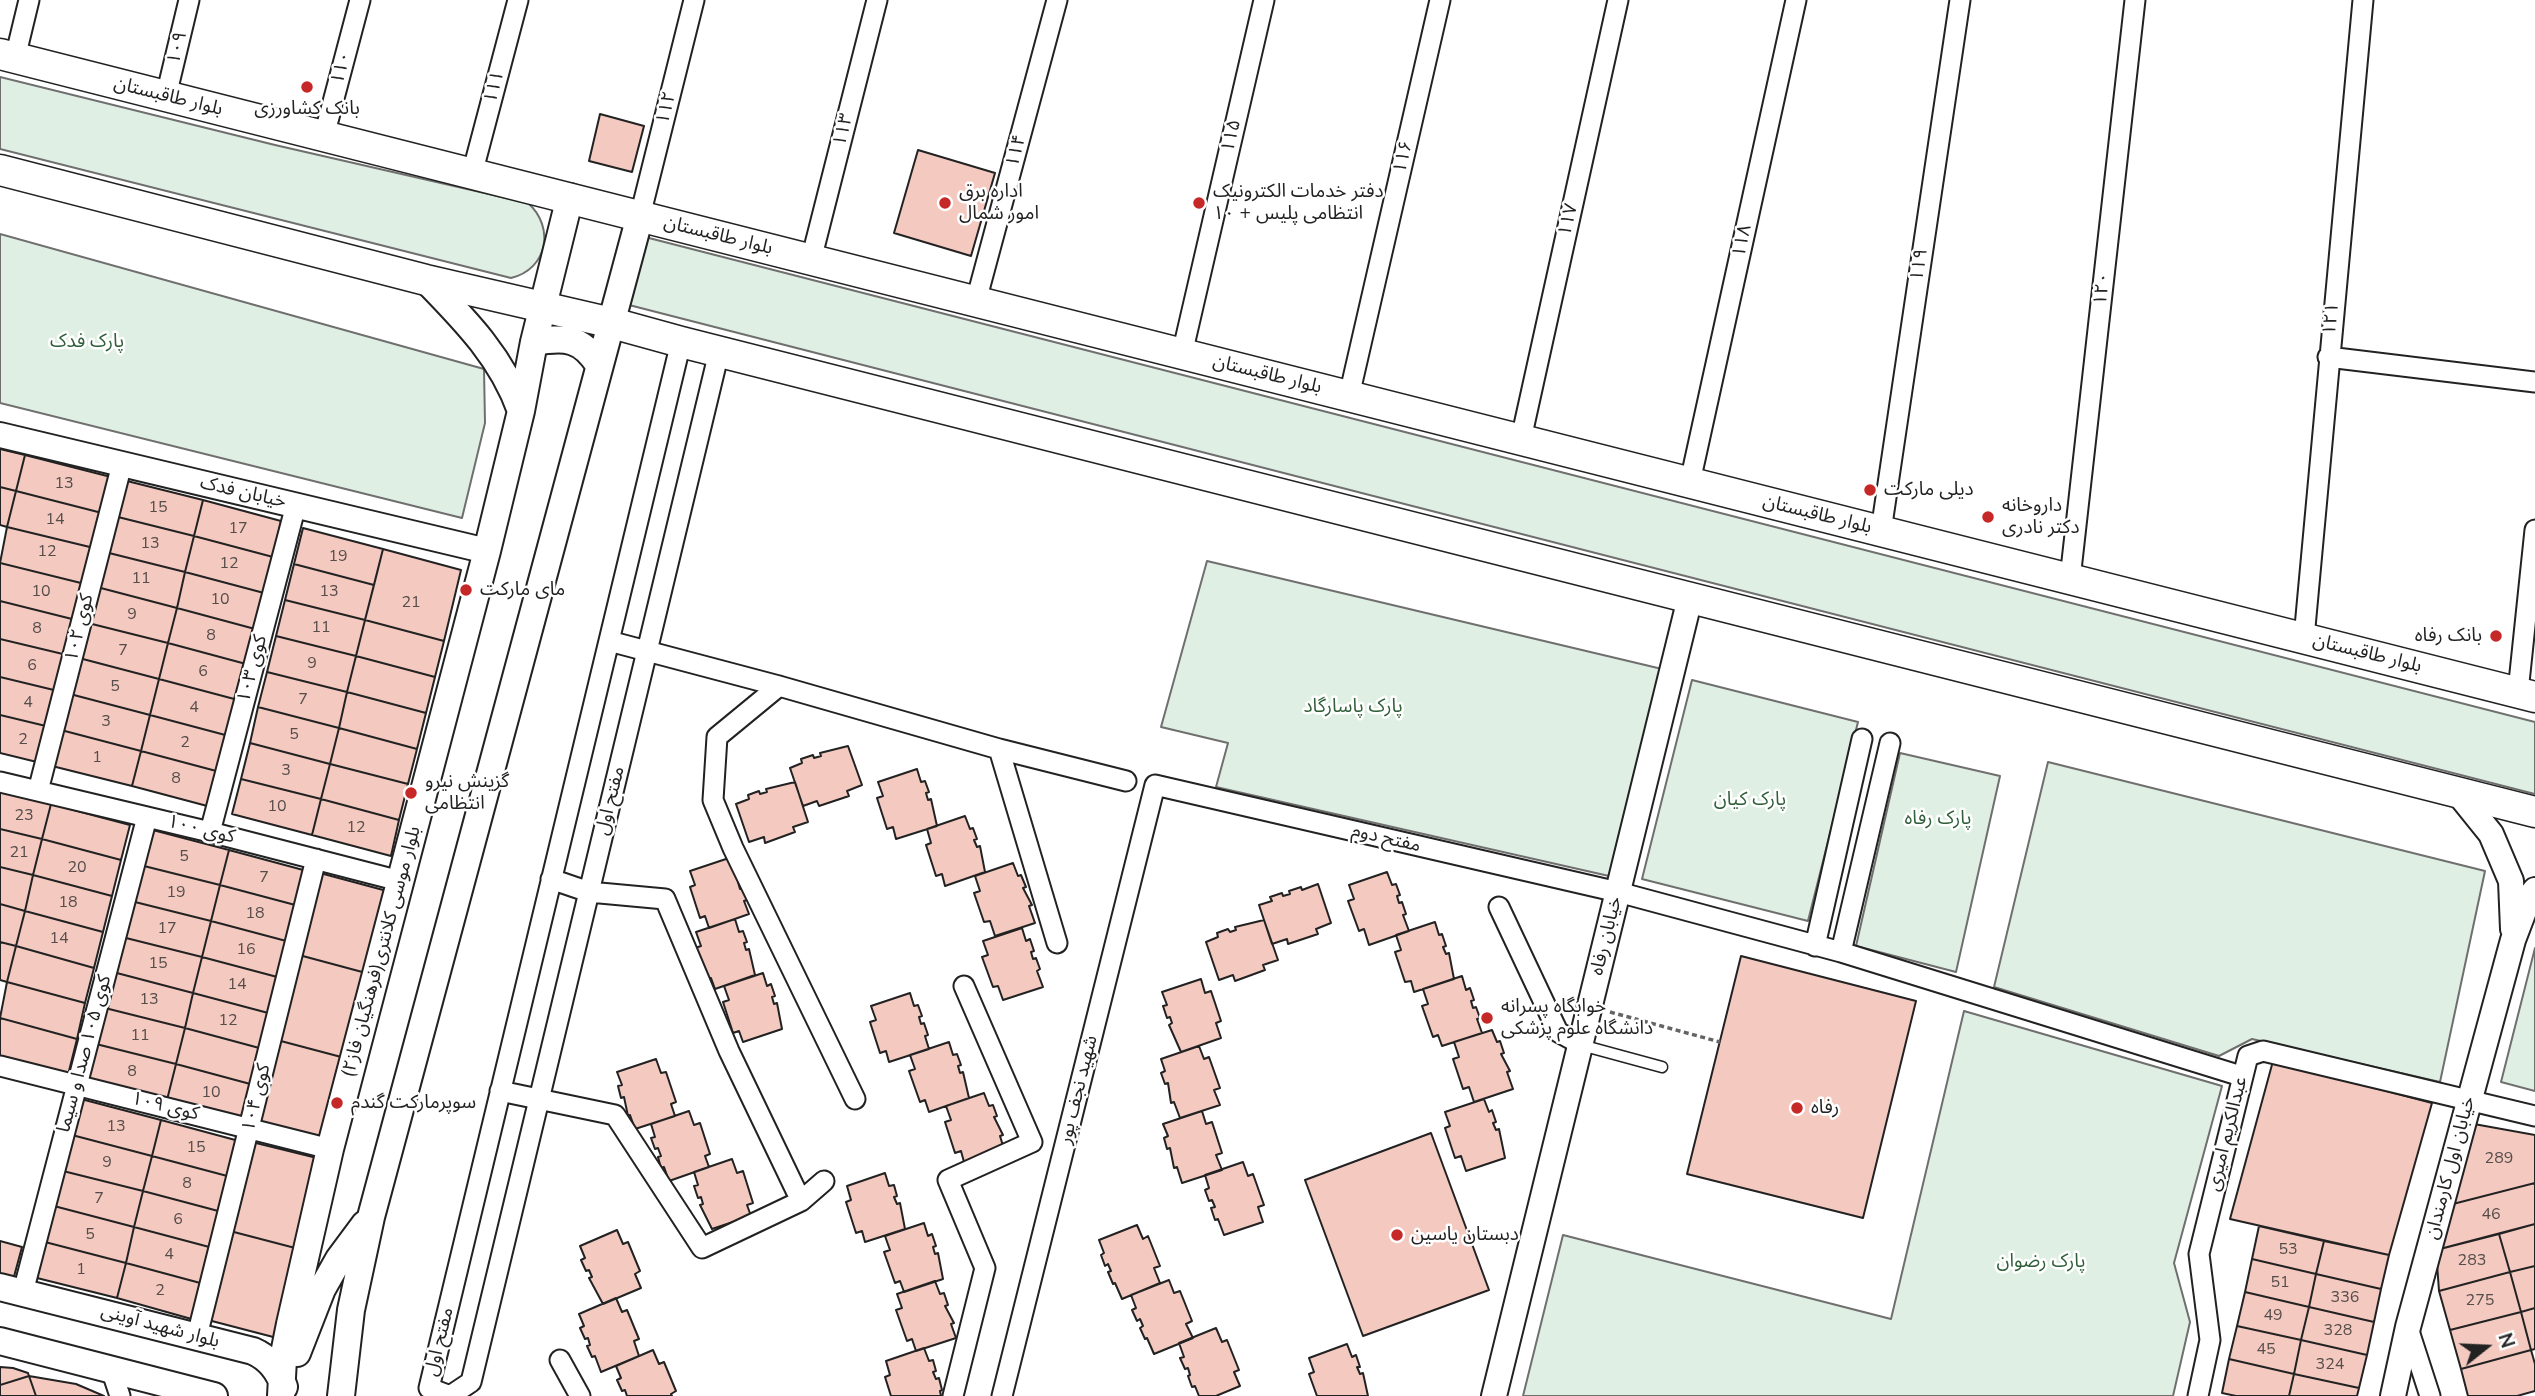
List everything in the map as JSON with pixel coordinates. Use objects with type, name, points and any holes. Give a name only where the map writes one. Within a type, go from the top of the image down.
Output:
[{"type":"main road","name":"بلوار طاقبستان","points":[[8,56],[2527,694]]},
{"type":"main road","points":[[0,170],[2535,812]]},
{"type":"main road","name":"بلوار موسی کلانتری(فرهنگیان فاز۲)","points":[[278,1392],[290,1324],[331,1149],[487,551],[542,307],[570,197]]},
{"type":"main road","points":[[341,1396],[351,1310],[371,1217],[640,216]]},
{"type":"main road","points":[[426,279],[486,345],[513,390],[520,411]]},
{"type":"main road","points":[[534,342],[553,339],[574,342],[588,349],[599,365]]},
{"type":"main road","points":[[278,1392],[294,1362],[322,1289],[339,1259],[371,1217]]},
{"type":"main road","name":"بلوار شهید آوینی","points":[[12,1289],[197,1336],[265,1357],[278,1392]]},
{"type":"main road","points":[[0,1341],[214,1396]]},
{"type":"street","points":[[8,56],[29,0]]},
{"type":"street","name":"۱۰۹","points":[[166,96],[190,0]]},
{"type":"street","name":"۱۱۰","points":[[324,136],[360,0]]},
{"type":"street","name":"۱۱۱","points":[[472,174],[518,0]]},
{"type":"street","name":"۱۱۲","points":[[640,216],[694,0]]},
{"type":"street","name":"۱۱۳","points":[[811,260],[877,0]]},
{"type":"street","name":"۱۱۴","points":[[976,302],[1057,0]]},
{"type":"street","name":"۱۱۵","points":[[1182,354],[1264,0]]},
{"type":"street","name":"۱۱۶","points":[[1349,396],[1440,0]]},
{"type":"street","name":"۱۱۷","points":[[1521,439],[1618,0]]},
{"type":"street","name":"۱۱۸","points":[[1690,482],[1796,0]]},
{"type":"street","name":"۱۱۹","points":[[1881,531],[1960,0]]},
{"type":"street","name":"۱۲۰","points":[[2070,579],[2135,0]]},
{"type":"street","name":"۱۲۱","points":[[2304,638],[2363,0]]},
{"type":"street","name":"مفتح اول","points":[[681,342],[429,1388],[450,1396],[471,1382],[719,352]]},
{"type":"street","points":[[2328,357],[2535,382]]},
{"type":"street","name":"خیابان فدک","points":[[0,435],[487,551]]},
{"type":"street","name":"کوی ۱۰۲","points":[[38,791],[122,464]]},
{"type":"street","name":"کوی ۱۰۳","points":[[211,832],[296,505]]},
{"type":"street","points":[[2527,694],[2535,530]]},
{"type":"street","name":"خیابان رفاه","points":[[1494,1396],[1690,598]]},
{"type":"street","points":[[609,640],[999,749],[1126,781]]},
{"type":"street","points":[[779,686],[717,737],[713,800],[733,848],[855,1099]]},
{"type":"street","points":[[1815,947],[1862,739]]},
{"type":"street","points":[[1841,952],[1890,743]]},
{"type":"street","points":[[999,749],[1057,943]]},
{"type":"street","name":"کوی ۱۰۰","points":[[0,782],[211,832],[400,881]]},
{"type":"street","name":"مفتح دوم","points":[[1155,785],[1618,892],[1841,952],[2241,1076]]},
{"type":"street","name":"شهید نجف پور","points":[[1002,1396],[1155,785]]},
{"type":"street","points":[[2458,793],[2491,834],[2511,881],[2513,940]]},
{"type":"street","name":"کوی ۱۰۵ صدا و سیما","points":[[12,1289],[77,1085],[147,817]]},
{"type":"street","name":"کوی ۱۰۴","points":[[197,1336],[316,859]]},
{"type":"street","points":[[551,879],[589,892],[665,899],[729,1051],[801,1201]]},
{"type":"street","points":[[2513,940],[2529,898],[2535,890]]},
{"type":"street","points":[[1499,907],[1558,1032],[1580,1044]]},
{"type":"street","name":"خیابان اول کارمندان","points":[[2393,1396],[2408,1327],[2513,940]]},
{"type":"street","points":[[953,1396],[985,1268],[948,1180],[1032,1142],[964,986]]},
{"type":"street","name":"عبدالکریم امیری","points":[[2198,1396],[2210,1339],[2199,1254],[2248,1056],[2263,1051],[2470,1099]]},
{"type":"street","name":"کوی ۱۰۹","points":[[0,1066],[331,1149]]},
{"type":"street","points":[[500,1091],[615,1115],[702,1248],[801,1201],[824,1181]]},
{"type":"street","points":[[2470,1099],[2535,1116]]},
{"type":"street","points":[[2408,1327],[2430,1396]]},
{"type":"street","points":[[560,1360],[580,1396]]},
{"type":"street","points":[[111,1369],[120,1396]]},
{"type":"lane","points":[[1580,1044],[1662,1068]]},
{"type":"path","points":[[1590,1007],[1720,1042]]},
{"type":"green space","points":[[0,77],[275,145],[528,203],[542,224],[544,246],[533,266],[511,278],[0,149]]},
{"type":"green space","name":"پارک فدک","points":[[0,234],[484,369],[485,423],[462,518],[0,403]]},
{"type":"green space","points":[[645,237],[2535,722],[2535,794],[629,305]]},
{"type":"green space","name":"پارک پاسارگاد","points":[[1207,561],[1662,669],[1609,876],[1216,787],[1228,743],[1161,727]]},
{"type":"green space","name":"پارک کیان","points":[[1692,680],[1858,722],[1808,921],[1642,879]]},
{"type":"green space","name":"پارک رفاه","points":[[1900,753],[2000,776],[1956,972],[1856,946]]},
{"type":"green space","points":[[2048,762],[2485,871],[2440,1082],[2252,1039],[2219,1056],[1994,987]]},
{"type":"green space","points":[[2535,948],[2535,1091],[2501,1082]]},
{"type":"green space","name":"پارک رضوان","points":[[1964,1011],[2222,1086],[2174,1263],[2190,1322],[2173,1396],[1523,1396],[1563,1235],[1891,1319]]},
{"type":"building","points":[[600,114],[644,126],[632,172],[589,161]]},
{"type":"building","name":"اداره برق امور شمال","points":[[918,150],[995,173],[971,256],[894,233]]},
{"type":"building","points":[[0,449],[25,455],[16,491],[0,487]]},
{"type":"building","points":[[25,455],[111,477],[102,513],[16,491]]},
{"type":"building","points":[[123,480],[203,500],[194,536],[114,516]]},
{"type":"building","points":[[0,487],[16,491],[7,527],[0,525]]},
{"type":"building","points":[[16,491],[102,513],[94,548],[7,527]]},
{"type":"building","points":[[203,500],[281,521],[273,557],[194,536]]},
{"type":"building","points":[[114,516],[194,536],[185,572],[105,552]]},
{"type":"building","points":[[7,527],[94,548],[85,584],[0,563]]},
{"type":"building","points":[[303,528],[383,549],[374,585],[294,564]]},
{"type":"building","points":[[194,536],[273,557],[264,593],[185,572]]},
{"type":"building","points":[[383,549],[461,570],[444,641],[365,620]]},
{"type":"building","points":[[105,552],[185,572],[177,608],[97,587]]},
{"type":"building","points":[[0,563],[85,584],[76,620],[0,601]]},
{"type":"building","points":[[294,564],[374,585],[365,620],[285,600]]},
{"type":"building","points":[[185,572],[264,593],[255,629],[177,608]]},
{"type":"building","points":[[97,587],[177,608],[168,643],[88,623]]},
{"type":"building","points":[[285,600],[365,620],[356,656],[276,636]]},
{"type":"building","points":[[0,601],[76,620],[67,655],[0,639]]},
{"type":"building","points":[[177,608],[255,629],[246,664],[168,643]]},
{"type":"building","points":[[365,620],[444,641],[435,677],[356,656]]},
{"type":"building","points":[[88,623],[168,643],[159,679],[79,658]]},
{"type":"building","points":[[276,636],[356,656],[347,692],[267,672]]},
{"type":"building","points":[[0,639],[67,655],[58,691],[0,677]]},
{"type":"building","points":[[168,643],[246,664],[238,700],[159,679]]},
{"type":"building","points":[[356,656],[435,677],[426,713],[347,692]]},
{"type":"building","points":[[79,658],[159,679],[150,715],[70,694]]},
{"type":"building","points":[[267,672],[347,692],[339,728],[258,707]]},
{"type":"building","points":[[0,677],[58,691],[50,727],[0,715]]},
{"type":"building","points":[[159,679],[238,700],[229,736],[150,715]]},
{"type":"building","points":[[347,692],[426,713],[417,749],[339,728]]},
{"type":"building","points":[[70,694],[150,715],[141,751],[61,730]]},
{"type":"building","points":[[258,707],[339,728],[330,764],[250,743]]},
{"type":"building","points":[[0,715],[50,727],[41,763],[0,753]]},
{"type":"building","points":[[150,715],[229,736],[220,772],[141,751]]},
{"type":"building","points":[[339,728],[417,749],[408,784],[330,764]]},
{"type":"building","points":[[61,730],[141,751],[132,786],[52,766]]},
{"type":"building","points":[[250,743],[330,764],[321,799],[241,779]]},
{"type":"building","points":[[848,746],[862,785],[847,791],[849,796],[819,806],[817,801],[803,806],[790,768],[802,763],[801,759],[813,755],[814,758],[821,756],[820,753]]},
{"type":"building","points":[[141,751],[220,772],[211,807],[132,786]]},
{"type":"building","points":[[330,764],[408,784],[399,820],[321,799]]},
{"type":"building","points":[[917,769],[921,782],[925,781],[929,792],[926,793],[928,800],[931,799],[937,826],[896,839],[893,827],[887,829],[877,798],[883,796],[878,782]]},
{"type":"building","points":[[241,779],[321,799],[312,835],[232,814]]},
{"type":"building","points":[[795,782],[808,822],[793,827],[795,832],[765,843],[764,837],[749,842],[736,804],[749,799],[748,795],[759,791],[760,794],[767,792],[766,789]]},
{"type":"building","points":[[0,791],[51,804],[42,839],[0,829]]},
{"type":"building","points":[[321,799],[399,820],[391,856],[312,835]]},
{"type":"building","points":[[51,804],[130,825],[121,860],[42,839]]},
{"type":"building","points":[[965,816],[970,829],[973,828],[977,847],[980,846],[985,872],[945,886],[942,874],[936,876],[926,845],[931,843],[927,829]]},
{"type":"building","points":[[0,829],[42,839],[33,875],[0,867]]},
{"type":"building","points":[[149,829],[229,850],[220,885],[140,865]]},
{"type":"building","points":[[42,839],[121,860],[112,896],[33,875]]},
{"type":"building","points":[[229,850],[307,871],[299,906],[220,885]]},
{"type":"building","points":[[729,858],[733,871],[737,869],[741,881],[738,882],[740,889],[743,888],[749,914],[709,928],[705,916],[700,918],[690,887],[695,885],[690,871]]},
{"type":"building","points":[[1013,863],[1026,887],[1023,888],[1032,905],[1029,906],[1035,923],[995,936],[990,921],[984,922],[974,893],[980,891],[975,876]]},
{"type":"building","points":[[140,865],[220,885],[211,921],[131,901]]},
{"type":"building","points":[[0,867],[33,875],[25,911],[0,904]]},
{"type":"building","points":[[1387,872],[1392,885],[1396,884],[1400,895],[1397,896],[1399,903],[1402,902],[1409,931],[1369,945],[1364,929],[1359,931],[1348,901],[1354,899],[1349,885]]},
{"type":"building","points":[[320,873],[387,891],[366,973],[299,955]]},
{"type":"building","points":[[33,875],[112,896],[103,932],[25,911]]},
{"type":"building","points":[[1318,884],[1331,923],[1316,929],[1318,934],[1288,944],[1287,939],[1272,944],[1259,905],[1272,901],[1270,897],[1282,893],[1283,896],[1290,894],[1289,891]]},
{"type":"building","points":[[220,885],[299,906],[290,942],[211,921]]},
{"type":"building","points":[[131,901],[211,921],[202,957],[122,937]]},
{"type":"building","points":[[0,904],[25,911],[16,946],[0,942]]},
{"type":"building","points":[[25,911],[103,932],[94,968],[16,946]]},
{"type":"building","points":[[735,919],[739,932],[743,931],[747,942],[744,943],[746,950],[749,949],[755,975],[715,989],[711,978],[706,979],[695,948],[701,946],[696,932]]},
{"type":"building","points":[[1264,920],[1278,960],[1263,965],[1265,970],[1235,981],[1233,975],[1219,980],[1206,942],[1218,937],[1217,933],[1228,929],[1230,932],[1236,930],[1235,927]]},
{"type":"building","points":[[211,921],[290,942],[281,978],[202,957]]},
{"type":"building","points":[[1435,922],[1439,935],[1442,934],[1446,954],[1449,953],[1454,979],[1414,992],[1411,981],[1405,982],[1395,952],[1401,950],[1396,935]]},
{"type":"building","points":[[1022,928],[1026,941],[1030,939],[1034,951],[1031,952],[1040,969],[1037,971],[1043,987],[1003,1000],[998,986],[993,987],[982,957],[988,955],[983,941]]},
{"type":"building","points":[[122,937],[202,957],[193,993],[113,972]]},
{"type":"building","points":[[0,942],[16,946],[7,982],[0,980]]},
{"type":"building","points":[[16,946],[94,968],[85,1003],[7,982]]},
{"type":"building","points":[[299,955],[366,973],[345,1058],[277,1040]]},
{"type":"building","name":"رفاه","points":[[1741,956],[1916,1001],[1863,1218],[1687,1174]]},
{"type":"building","points":[[202,957],[281,978],[272,1014],[193,993]]},
{"type":"building","points":[[113,972],[193,993],[185,1028],[105,1008]]},
{"type":"building","points":[[763,973],[767,986],[771,984],[775,996],[772,997],[774,1004],[777,1003],[782,1029],[743,1042],[739,1031],[733,1033],[723,1002],[729,1000],[724,986]]},
{"type":"building","points":[[1462,976],[1466,990],[1470,988],[1474,1000],[1471,1001],[1480,1018],[1477,1019],[1482,1033],[1442,1046],[1438,1035],[1433,1037],[1422,1006],[1428,1004],[1423,989]]},
{"type":"building","points":[[1201,979],[1205,993],[1211,991],[1221,1021],[1216,1023],[1221,1038],[1181,1052],[1169,1025],[1172,1023],[1163,1006],[1167,1005],[1162,992]]},
{"type":"building","points":[[7,982],[85,1003],[77,1039],[0,1018]]},
{"type":"building","points":[[193,993],[272,1014],[263,1049],[185,1028]]},
{"type":"building","points":[[910,993],[914,1006],[918,1005],[922,1016],[919,1017],[928,1035],[925,1036],[929,1049],[889,1062],[886,1051],[880,1053],[870,1022],[876,1020],[871,1006]]},
{"type":"building","points":[[105,1008],[185,1028],[176,1064],[96,1044]]},
{"type":"building","points":[[0,1018],[77,1039],[68,1075],[0,1057]]},
{"type":"building","points":[[185,1028],[263,1049],[254,1085],[176,1064]]},
{"type":"building","points":[[1492,1030],[1497,1042],[1500,1041],[1504,1053],[1501,1054],[1510,1071],[1507,1072],[1513,1089],[1474,1102],[1469,1087],[1463,1089],[1453,1059],[1459,1057],[1454,1042]]},
{"type":"building","points":[[277,1040],[345,1058],[326,1141],[258,1123]]},
{"type":"building","points":[[949,1042],[953,1055],[957,1054],[961,1065],[958,1066],[960,1073],[963,1072],[969,1098],[929,1112],[925,1100],[920,1102],[909,1071],[915,1069],[910,1055]]},
{"type":"building","points":[[96,1044],[176,1064],[167,1100],[87,1079]]},
{"type":"building","points":[[1199,1046],[1204,1059],[1209,1057],[1220,1088],[1214,1090],[1220,1105],[1180,1118],[1174,1102],[1171,1103],[1168,1083],[1165,1084],[1161,1073],[1165,1071],[1161,1059]]},
{"type":"building","points":[[656,1059],[661,1073],[666,1072],[676,1102],[671,1104],[675,1116],[635,1129],[630,1115],[628,1116],[624,1097],[621,1098],[618,1086],[622,1085],[617,1072]]},
{"type":"building","points":[[2273,1061],[2432,1103],[2389,1255],[2230,1219]]},
{"type":"building","points":[[176,1064],[254,1085],[246,1121],[167,1100]]},
{"type":"building","points":[[984,1093],[997,1116],[994,1117],[1003,1135],[1000,1136],[1004,1149],[964,1162],[961,1151],[955,1153],[945,1122],[951,1120],[946,1106]]},
{"type":"building","points":[[81,1099],[161,1120],[152,1156],[72,1135]]},
{"type":"building","points":[[1484,1099],[1489,1112],[1492,1110],[1496,1130],[1499,1129],[1505,1158],[1466,1171],[1461,1156],[1455,1158],[1445,1128],[1450,1126],[1445,1112]]},
{"type":"building","points":[[689,1111],[694,1125],[700,1123],[710,1154],[705,1156],[709,1167],[669,1181],[664,1167],[661,1168],[658,1148],[655,1149],[651,1138],[655,1137],[651,1124]]},
{"type":"building","points":[[1202,1111],[1206,1124],[1212,1122],[1222,1153],[1216,1155],[1222,1170],[1182,1183],[1177,1167],[1174,1168],[1170,1148],[1167,1149],[1164,1138],[1168,1136],[1163,1124]]},
{"type":"building","points":[[161,1120],[239,1141],[231,1177],[152,1156]]},
{"type":"building","points":[[2474,1124],[2535,1135],[2535,1183],[2449,1205]]},
{"type":"building","name":"دبستان یاسین","points":[[1431,1133],[1489,1290],[1363,1336],[1305,1180]]},
{"type":"building","points":[[72,1135],[152,1156],[143,1191],[63,1171]]},
{"type":"building","points":[[252,1142],[321,1159],[299,1249],[230,1231]]},
{"type":"building","points":[[152,1156],[231,1177],[222,1212],[143,1191]]},
{"type":"building","points":[[732,1159],[737,1173],[743,1171],[753,1203],[747,1205],[751,1216],[712,1229],[700,1205],[703,1204],[701,1197],[698,1198],[694,1186],[698,1185],[694,1172]]},
{"type":"building","points":[[1243,1162],[1248,1176],[1253,1174],[1264,1205],[1258,1207],[1263,1222],[1224,1235],[1211,1208],[1215,1207],[1212,1200],[1209,1201],[1205,1190],[1209,1188],[1205,1175]]},
{"type":"building","points":[[63,1171],[143,1191],[134,1227],[54,1206]]},
{"type":"building","points":[[885,1173],[889,1186],[894,1185],[897,1196],[894,1197],[897,1204],[900,1203],[905,1229],[865,1242],[862,1231],[856,1233],[846,1202],[851,1200],[847,1186]]},
{"type":"building","points":[[2535,1183],[2535,1224],[2436,1250],[2449,1205]]},
{"type":"building","points":[[143,1191],[222,1212],[213,1248],[134,1227]]},
{"type":"building","points":[[54,1206],[134,1227],[126,1263],[45,1242]]},
{"type":"building","points":[[924,1223],[928,1236],[932,1234],[936,1246],[933,1247],[935,1254],[938,1253],[943,1279],[904,1292],[900,1281],[895,1283],[884,1252],[890,1250],[885,1236]]},
{"type":"building","points":[[2535,1224],[2535,1266],[2510,1272],[2499,1234]]},
{"type":"building","points":[[1137,1225],[1143,1239],[1148,1236],[1160,1266],[1154,1268],[1160,1283],[1122,1299],[1108,1272],[1111,1271],[1108,1264],[1105,1266],[1099,1240]]},
{"type":"building","points":[[2259,1226],[2324,1241],[2316,1274],[2252,1259]]},
{"type":"building","points":[[134,1227],[213,1248],[204,1284],[126,1263]]},
{"type":"building","points":[[617,1230],[623,1244],[628,1242],[640,1271],[635,1274],[641,1288],[603,1304],[589,1278],[592,1277],[589,1270],[586,1271],[581,1260],[585,1258],[580,1246]]},
{"type":"building","points":[[230,1231],[299,1249],[277,1338],[208,1320]]},
{"type":"building","points":[[2499,1234],[2510,1272],[2439,1291],[2436,1250]]},
{"type":"building","points":[[0,1241],[22,1247],[12,1284],[0,1281]]},
{"type":"building","points":[[2324,1241],[2389,1255],[2381,1289],[2316,1274]]},
{"type":"building","points":[[45,1242],[126,1263],[117,1298],[37,1278]]},
{"type":"building","points":[[2252,1259],[2316,1274],[2309,1307],[2245,1292]]},
{"type":"building","points":[[126,1263],[204,1284],[195,1320],[117,1298]]},
{"type":"building","points":[[2535,1266],[2535,1308],[2521,1312],[2510,1272]]},
{"type":"building","points":[[2510,1272],[2521,1312],[2450,1330],[2439,1291]]},
{"type":"building","points":[[2316,1274],[2381,1289],[2374,1322],[2309,1307]]},
{"type":"building","points":[[1169,1280],[1174,1293],[1180,1291],[1192,1321],[1186,1324],[1193,1338],[1154,1354],[1140,1328],[1143,1326],[1140,1319],[1137,1321],[1132,1310],[1136,1308],[1131,1295]]},
{"type":"building","points":[[935,1281],[940,1294],[944,1293],[948,1305],[945,1306],[954,1323],[951,1324],[956,1338],[916,1351],[912,1339],[907,1341],[896,1310],[902,1308],[897,1294]]},
{"type":"building","points":[[2245,1292],[2309,1307],[2301,1340],[2237,1326]]},
{"type":"building","points":[[616,1298],[622,1312],[627,1310],[639,1339],[634,1341],[639,1356],[601,1372],[595,1356],[592,1357],[587,1346],[590,1345],[588,1338],[585,1339],[580,1328],[584,1326],[579,1314]]},
{"type":"building","points":[[2309,1307],[2374,1322],[2367,1355],[2301,1340]]},
{"type":"building","points":[[2535,1308],[2535,1349],[2531,1350],[2521,1312]]},
{"type":"building","points":[[2521,1312],[2531,1350],[2461,1369],[2450,1330]]},
{"type":"building","points":[[2237,1326],[2301,1340],[2294,1374],[2229,1359]]},
{"type":"building","points":[[1216,1328],[1222,1342],[1227,1340],[1239,1370],[1234,1372],[1240,1386],[1216,1396],[1199,1396],[1195,1386],[1192,1387],[1188,1368],[1185,1369],[1180,1358],[1184,1357],[1179,1343]]},
{"type":"building","points":[[2301,1340],[2367,1355],[2359,1388],[2294,1374]]},
{"type":"building","points":[[1347,1344],[1352,1357],[1356,1355],[1360,1367],[1357,1367],[1360,1374],[1363,1373],[1368,1396],[1317,1396],[1309,1374],[1314,1372],[1309,1358]]},
{"type":"building","points":[[924,1348],[929,1361],[933,1360],[936,1371],[933,1372],[936,1379],[939,1378],[941,1396],[891,1396],[885,1377],[890,1375],[886,1361]]},
{"type":"building","points":[[653,1350],[659,1364],[664,1362],[676,1391],[672,1396],[627,1396],[617,1380],[621,1378],[616,1366]]},
{"type":"building","points":[[2531,1350],[2535,1364],[2535,1391],[2517,1396],[2468,1396],[2461,1369]]},
{"type":"building","points":[[2229,1359],[2294,1374],[2289,1396],[2236,1396],[2222,1393]]},
{"type":"building","points":[[0,1367],[13,1368],[28,1373],[29,1376],[0,1385]]},
{"type":"building","points":[[2294,1374],[2359,1388],[2357,1396],[2289,1396]]},
{"type":"building","points":[[29,1376],[76,1384],[104,1396],[36,1396]]},
{"type":"building","points":[[29,1376],[36,1396],[0,1396],[0,1385]]},
{"type":"place","name":"بانک کشاورزی","points":[[307,87]]},
{"type":"place","name":"اداره برق امور شمال","points":[[945,203]]},
{"type":"place","name":"دفتر خدمات الکترونیک انتظامی پلیس + ۱۰","points":[[1199,203]]},
{"type":"place","name":"دیلی مارکت","points":[[1870,490]]},
{"type":"place","name":"داروخانه دکتر نادری","points":[[1988,517]]},
{"type":"place","name":"مای مارکت","points":[[466,590]]},
{"type":"place","name":"بانک رفاه","points":[[2496,636]]},
{"type":"place","name":"گزینش نیرو انتظامی","points":[[411,793]]},
{"type":"place","name":"خوابگاه پسرانه دانشگاه علوم پزشکی","points":[[1487,1018]]},
{"type":"place","name":"سوپرمارکت گندم","points":[[337,1103]]},
{"type":"place","name":"رفاه","points":[[1797,1108]]},
{"type":"place","name":"دبستان یاسین","points":[[1397,1235]]}]
